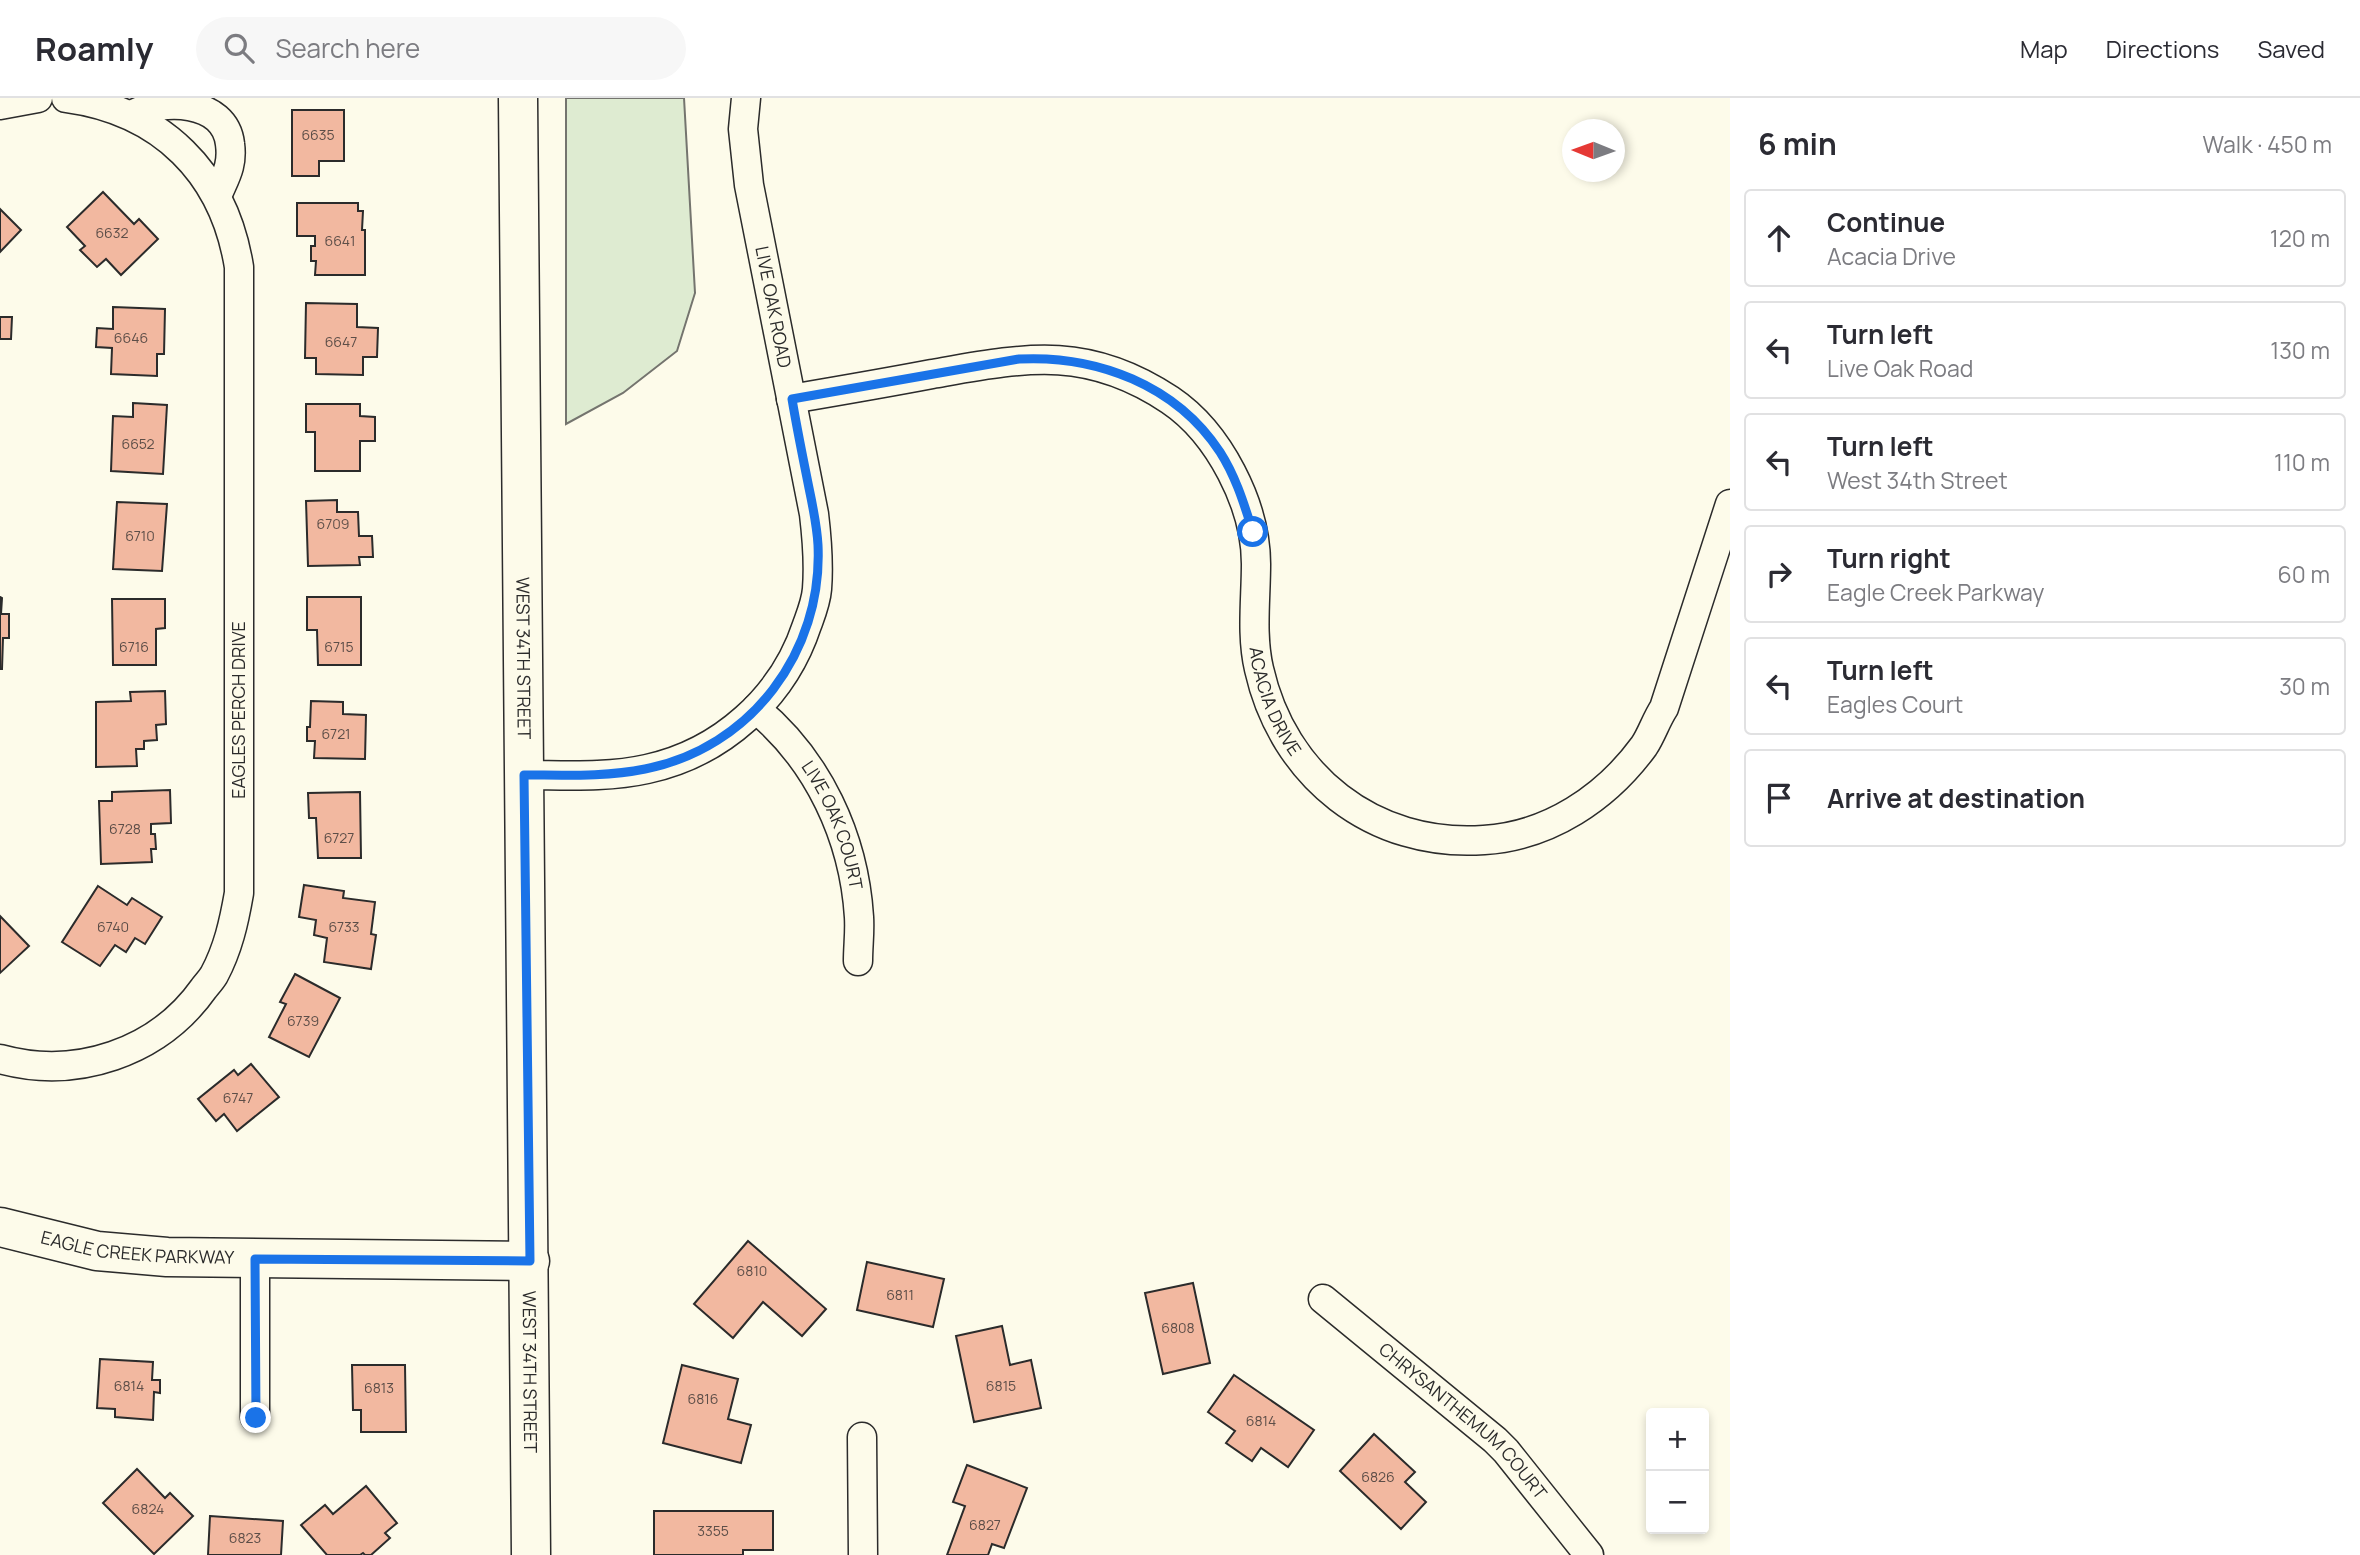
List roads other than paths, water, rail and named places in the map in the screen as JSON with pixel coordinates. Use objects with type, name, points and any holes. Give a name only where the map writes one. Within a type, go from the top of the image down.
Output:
[{"type":"street","points":[[0,105],[38,98]]},
{"type":"street","name":"EAGLES PERCH DRIVE","points":[[0,1059],[34,1066],[70,1066],[105,1059],[140,1045],[175,1021],[197,1000],[214,976],[231,936],[239,886],[239,267],[233,239],[217,196],[193,162],[172,142],[132,115],[102,104],[66,98]]},
{"type":"street","name":"WEST 34TH STREET","points":[[518,98],[531,1555]]},
{"type":"street","name":"LIVE OAK ROAD","points":[[524,775],[618,774],[660,766],[700,751],[735,728],[756,709],[792,661],[804,633],[817,590],[817,534],[749,185],[743,129],[746,98]]},
{"type":"street","points":[[132,115],[148,103],[171,99],[199,104],[217,118],[230,143],[230,171],[217,196]]},
{"type":"street","name":"ACACIA DRIVE","points":[[792,399],[1012,360],[1049,358],[1104,368],[1145,385],[1170,400],[1202,429],[1214,444],[1240,490],[1253,532],[1256,560],[1254,640],[1258,668],[1271,710],[1291,748],[1318,780],[1352,808],[1390,827],[1446,840],[1490,840],[1545,826],[1571,813],[1606,789],[1635,757],[1664,708],[1730,504]]},
{"type":"street","name":"LIVE OAK COURT","points":[[756,709],[797,749],[838,822],[852,863],[858,904],[858,961]]},
{"type":"street","name":"EAGLE CREEK PARKWAY","points":[[0,1227],[97,1251],[167,1257],[530,1261]]},
{"type":"street","points":[[255,1259],[256,1418]]},
{"type":"street","name":"CHRYSANTHEMUM COURT","points":[[1323,1299],[1495,1440],[1590,1555]]},
{"type":"street","points":[[862,1437],[863,1555]]}]
